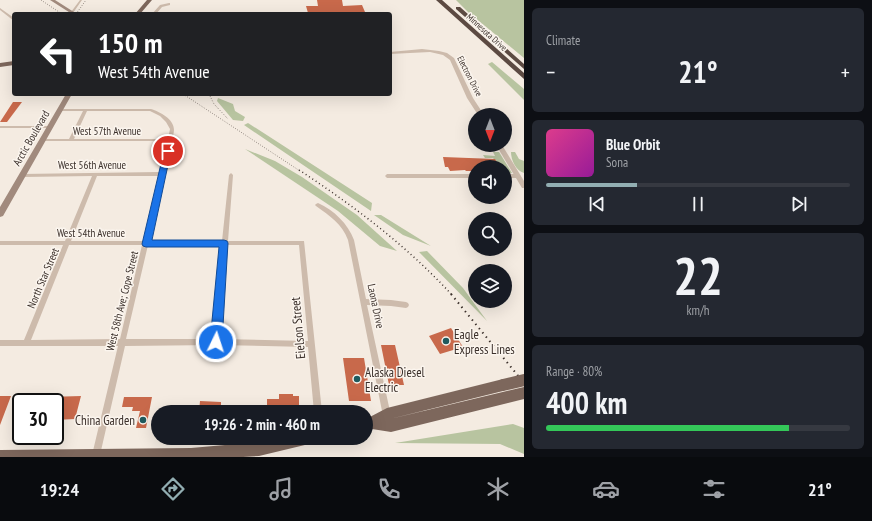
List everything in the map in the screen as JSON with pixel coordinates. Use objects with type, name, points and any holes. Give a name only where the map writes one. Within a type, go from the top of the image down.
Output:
[{"type":"highway","name":"Minnesota Drive","points":[[438,0],[524,77]]},
{"type":"highway","name":"Minnesota Drive","points":[[455,4],[524,67]]},
{"type":"main road","points":[[52,0],[72,12]]},
{"type":"main road","points":[[136,12],[146,0]]},
{"type":"main road","points":[[139,12],[150,0]]},
{"type":"main road","points":[[0,64],[12,62]]},
{"type":"main road","name":"Arctic Boulevard","points":[[0,214],[68,96]]},
{"type":"main road","points":[[389,420],[524,380]]},
{"type":"main road","points":[[373,423],[518,394]]},
{"type":"main road","points":[[0,457],[114,457],[198,454],[274,445]]},
{"type":"street","points":[[74,12],[81,0]]},
{"type":"street","points":[[156,12],[161,6],[169,4]]},
{"type":"street","points":[[67,9],[78,5]]},
{"type":"street","points":[[0,9],[12,18]]},
{"type":"street","name":"Electron Drive","points":[[392,53],[428,50],[447,55],[452,59],[470,98],[476,108]]},
{"type":"street","name":"West 58th Ave; Cope Street","points":[[60,110],[151,110],[168,119],[172,129],[95,456]]},
{"type":"street","points":[[71,140],[86,110]]},
{"type":"street","points":[[0,127],[50,127]]},
{"type":"street","name":"West 57th Avenue","points":[[43,140],[170,140]]},
{"type":"street","points":[[504,152],[521,176],[524,186]]},
{"type":"street","name":"West 56th Avenue","points":[[23,175],[162,174]]},
{"type":"street","name":"North Star Street","points":[[26,343],[68,244],[95,175]]},
{"type":"street","points":[[216,342],[231,176]]},
{"type":"street","points":[[387,176],[468,176]]},
{"type":"street","name":"Laona Drive","points":[[318,205],[342,222],[352,239],[352,248],[389,420]]},
{"type":"street","name":"West 54th Avenue","points":[[0,243],[302,243]]},
{"type":"street","name":"Eielson Street","points":[[302,243],[317,405]]},
{"type":"street","points":[[364,302],[406,305]]},
{"type":"street","points":[[0,343],[216,342],[311,344]]},
{"type":"green space","points":[[456,0],[524,0],[524,58],[468,12]]},
{"type":"green space","points":[[492,62],[524,89],[524,100],[488,64]]},
{"type":"green space","points":[[218,98],[233,104],[235,111],[245,117],[243,121],[233,120],[217,101]]},
{"type":"green space","points":[[248,123],[372,203],[371,211],[244,125]]},
{"type":"green space","points":[[245,149],[275,161],[302,177],[357,215],[397,251],[380,246],[338,211]]},
{"type":"green space","points":[[493,152],[499,152],[504,160],[485,158],[483,155],[495,156]]},
{"type":"green space","points":[[511,152],[515,152],[519,159],[524,161],[524,173],[514,165]]},
{"type":"green space","points":[[374,215],[381,215],[431,246],[403,235]]},
{"type":"green space","points":[[427,251],[463,288],[468,295],[468,302],[419,252]]},
{"type":"green space","points":[[474,308],[478,308],[487,321]]},
{"type":"green space","points":[[513,424],[524,428],[524,454],[500,444],[395,443]]},
{"type":"building","points":[[317,0],[342,0],[343,6],[362,5],[365,12],[308,12],[306,6],[318,6]]},
{"type":"building","points":[[13,102],[22,102],[7,122],[0,122]]},
{"type":"building","points":[[443,157],[496,160],[468,160],[468,171],[450,171],[448,167],[445,167]]},
{"type":"building","name":"Eagle Express Lines","points":[[451,328],[463,347],[440,354],[429,336]]},
{"type":"building","points":[[381,345],[395,345],[404,385],[389,385]]},
{"type":"building","name":"Alaska Diesel Electric","points":[[343,358],[364,358],[371,401],[349,401]]},
{"type":"building","points":[[279,394],[293,394],[293,396],[299,396],[299,405],[267,405],[267,399],[279,399]]},
{"type":"building","points":[[0,396],[11,396],[0,425]]},
{"type":"building","points":[[81,396],[75,419],[64,420],[64,397]]},
{"type":"building","name":"China Garden","points":[[124,397],[152,397],[146,428],[136,428],[140,411],[132,411],[133,407],[122,407]]},
{"type":"building","points":[[200,401],[221,402],[221,405],[200,405]]},
{"type":"railway","points":[[41,0],[59,12]]},
{"type":"railway","points":[[77,12],[86,0]]},
{"type":"railway","points":[[186,96],[300,171]]},
{"type":"railway","points":[[210,96],[214,104],[228,119]]},
{"type":"railway","points":[[299,170],[360,212],[398,243],[452,295]]},
{"type":"railway","points":[[451,294],[524,383]]},
{"type":"place","name":"Eagle Express Lines","points":[[446,341]]},
{"type":"place","name":"Alaska Diesel Electric","points":[[357,379]]},
{"type":"place","name":"China Garden","points":[[143,420]]},
{"type":"route","points":[[168,151],[146,244],[224,243],[216,342]]}]
